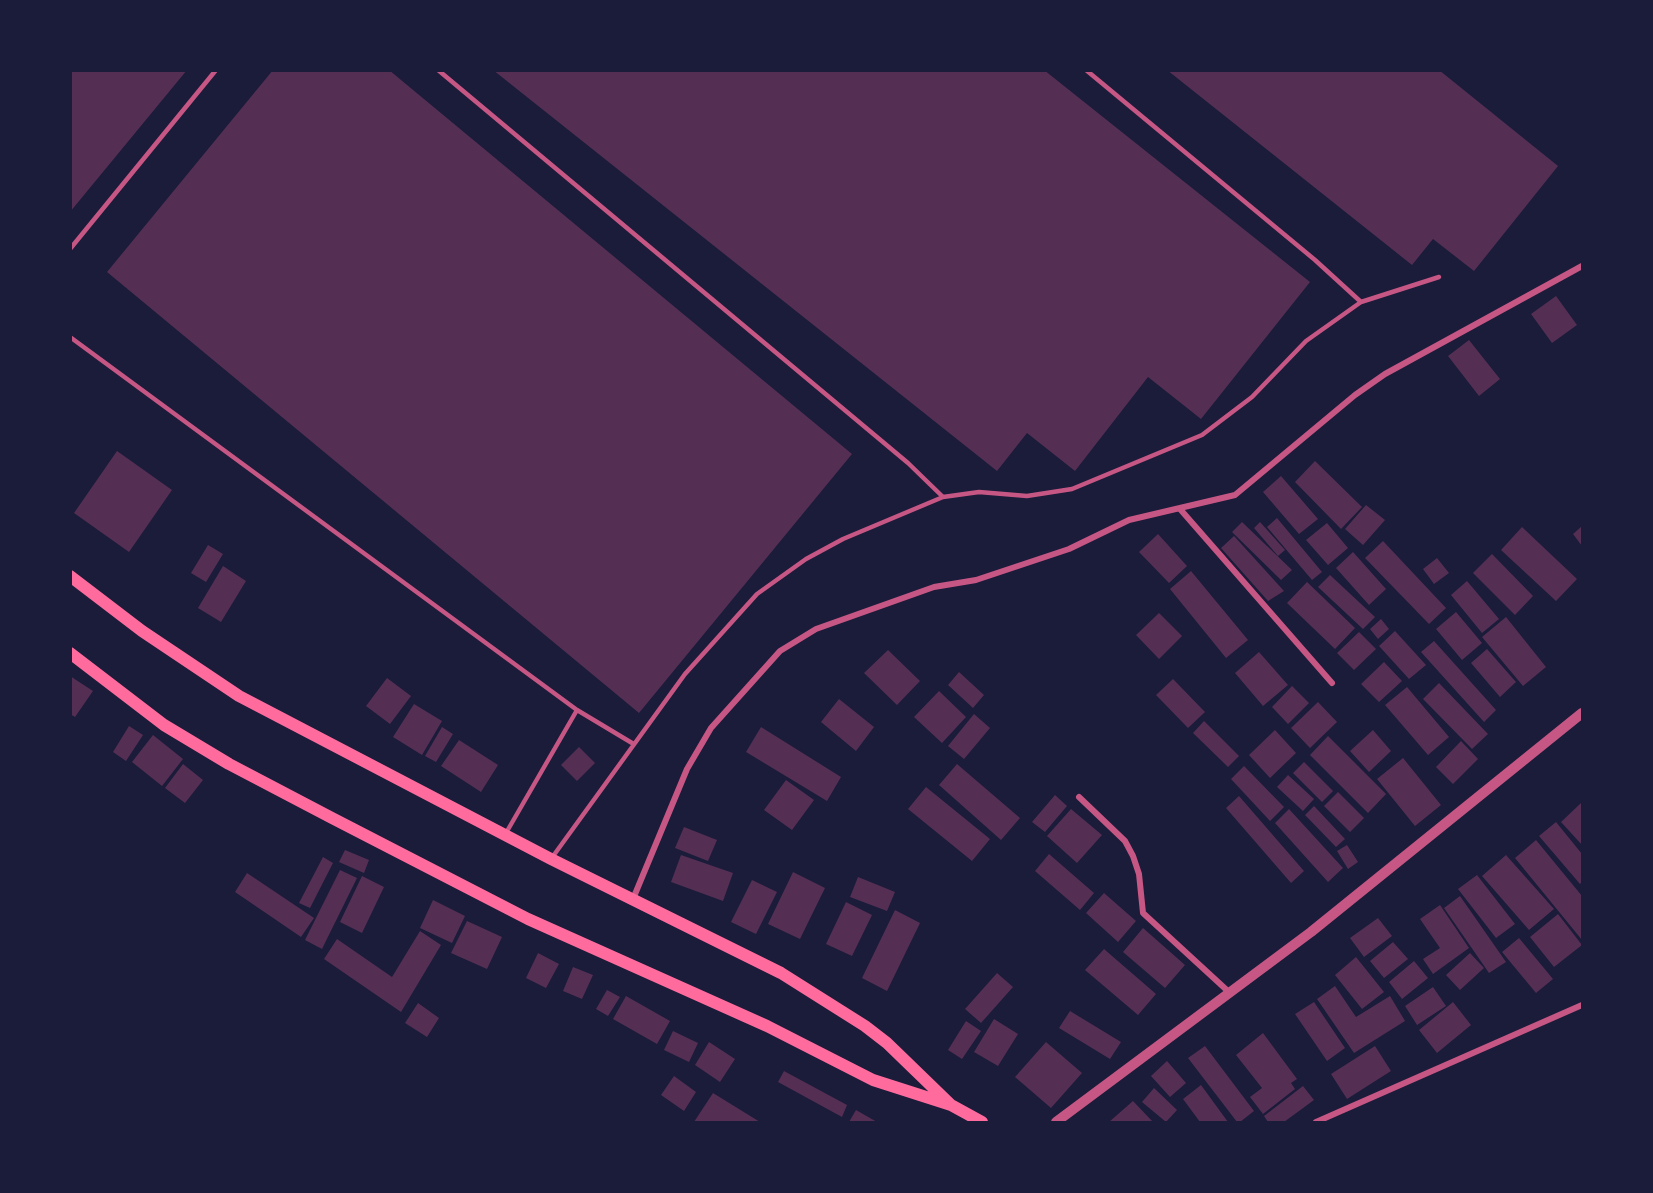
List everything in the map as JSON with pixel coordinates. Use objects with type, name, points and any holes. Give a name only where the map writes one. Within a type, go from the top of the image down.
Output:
[{"type":"main road","points":[[70,576],[142,631],[239,696],[550,860],[781,973],[865,1026],[887,1043],[951,1105]]},
{"type":"main road","points":[[70,653],[164,725],[229,764],[487,898],[814,1048],[873,1080],[951,1105],[982,1122]]},
{"type":"street","points":[[633,900],[687,769],[711,728],[780,651],[816,629],[923,591],[976,580],[1069,549],[1129,520],[1235,495],[1354,395],[1385,374],[1582,266]]},
{"type":"street","points":[[1180,509],[1332,683]]},
{"type":"street","points":[[1056,1122],[1311,932],[1582,713]]},
{"type":"street","points":[[1079,797],[1125,841],[1139,874],[1143,913],[1231,993]]},
{"type":"street","points":[[1316,1122],[1582,1005]]},
{"type":"lane","points":[[70,249],[216,70]]},
{"type":"lane","points":[[438,70],[908,463],[943,497]]},
{"type":"lane","points":[[1086,70],[1315,260],[1361,302]]},
{"type":"lane","points":[[550,860],[632,743],[685,674],[757,594],[806,559],[843,539],[943,497],[979,492],[1027,496],[1072,489],[1202,435],[1252,397],[1306,341],[1361,302],[1439,277]]},
{"type":"lane","points":[[70,337],[577,710],[632,743]]},
{"type":"lane","points":[[505,836],[577,710]]},
{"type":"building","points":[[70,70],[187,70],[70,212]]},
{"type":"building","points":[[273,70],[389,70],[852,454],[639,713],[107,272]]},
{"type":"building","points":[[493,70],[1044,70],[1310,282],[1201,419],[1148,377],[1075,471],[1027,433],[997,471]]},
{"type":"building","points":[[1167,70],[1439,70],[1558,166],[1474,271],[1433,239],[1412,265]]},
{"type":"building","points":[[1556,296],[1577,325],[1552,343],[1531,314]]},
{"type":"building","points":[[1469,340],[1500,379],[1479,396],[1448,356]]},
{"type":"building","points":[[117,451],[172,490],[129,552],[74,513]]},
{"type":"building","points":[[1315,461],[1362,507],[1341,529],[1295,482]]},
{"type":"building","points":[[1281,476],[1318,519],[1299,534],[1263,492]]},
{"type":"building","points":[[1366,505],[1385,520],[1363,545],[1345,529]]},
{"type":"building","points":[[1277,518],[1322,572],[1312,580],[1267,527]]},
{"type":"building","points":[[1242,522],[1292,570],[1281,580],[1232,532]]},
{"type":"building","points":[[1260,522],[1285,550],[1278,556],[1254,528]]},
{"type":"building","points":[[1327,523],[1348,548],[1328,565],[1306,540]]},
{"type":"building","points":[[1582,526],[1582,546],[1573,534]]},
{"type":"building","points":[[1522,527],[1577,579],[1556,601],[1501,550]]},
{"type":"building","points":[[1158,534],[1187,566],[1169,583],[1139,552]]},
{"type":"building","points":[[1234,536],[1284,591],[1268,601],[1221,548]]},
{"type":"building","points":[[1383,541],[1446,608],[1429,624],[1365,558]]},
{"type":"building","points":[[208,545],[223,554],[206,582],[191,573]]},
{"type":"building","points":[[1353,552],[1386,589],[1369,605],[1336,568]]},
{"type":"building","points":[[1492,554],[1533,596],[1515,615],[1473,573]]},
{"type":"building","points":[[1437,558],[1449,573],[1434,584],[1423,569]]},
{"type":"building","points":[[223,566],[246,581],[221,622],[198,608]]},
{"type":"building","points":[[1191,571],[1248,640],[1226,658],[1170,589]]},
{"type":"building","points":[[1330,575],[1375,617],[1363,629],[1318,587]]},
{"type":"building","points":[[1467,581],[1499,619],[1482,633],[1451,595]]},
{"type":"building","points":[[1307,582],[1355,628],[1335,649],[1287,603]]},
{"type":"building","points":[[1456,612],[1482,643],[1462,660],[1436,629]]},
{"type":"building","points":[[1159,613],[1182,636],[1159,659],[1136,635]]},
{"type":"building","points":[[1506,617],[1546,667],[1523,686],[1482,637]]},
{"type":"building","points":[[1381,619],[1389,629],[1378,639],[1370,629]]},
{"type":"building","points":[[1395,631],[1426,665],[1409,679],[1379,646]]},
{"type":"building","points":[[1359,632],[1376,649],[1354,670],[1337,653]]},
{"type":"building","points":[[1434,641],[1496,710],[1484,722],[1421,652]]},
{"type":"building","points":[[1487,649],[1516,682],[1500,697],[1471,663]]},
{"type":"building","points":[[888,650],[920,681],[897,705],[864,673]]},
{"type":"building","points":[[1259,652],[1288,685],[1263,706],[1235,673]]},
{"type":"building","points":[[1384,662],[1402,681],[1379,702],[1361,684]]},
{"type":"building","points":[[959,672],[984,695],[973,708],[948,685]]},
{"type":"building","points":[[70,676],[93,691],[75,717],[70,714]]},
{"type":"building","points":[[387,678],[411,696],[390,724],[366,706]]},
{"type":"building","points":[[1173,679],[1205,712],[1188,728],[1156,695]]},
{"type":"building","points":[[1439,683],[1488,734],[1472,749],[1423,699]]},
{"type":"building","points":[[1292,686],[1309,703],[1288,724],[1272,707]]},
{"type":"building","points":[[1407,687],[1449,737],[1428,755],[1385,705]]},
{"type":"building","points":[[939,691],[966,717],[942,743],[914,717]]},
{"type":"building","points":[[839,699],[874,727],[856,751],[821,722]]},
{"type":"building","points":[[1318,702],[1337,722],[1310,748],[1291,728]]},
{"type":"building","points":[[414,704],[442,721],[422,755],[393,737]]},
{"type":"building","points":[[974,714],[990,728],[964,759],[948,746]]},
{"type":"building","points":[[1204,721],[1239,756],[1228,767],[1193,733]]},
{"type":"building","points":[[129,726],[143,735],[126,761],[113,752]]},
{"type":"building","points":[[442,727],[453,734],[436,762],[425,756]]},
{"type":"building","points":[[761,727],[841,777],[827,801],[746,752]]},
{"type":"building","points":[[1275,730],[1296,753],[1270,778],[1249,755]]},
{"type":"building","points":[[1373,730],[1391,751],[1369,772],[1350,751]]},
{"type":"building","points":[[153,735],[183,759],[162,786],[132,762]]},
{"type":"building","points":[[1328,736],[1386,794],[1368,813],[1310,755]]},
{"type":"building","points":[[459,740],[498,765],[481,792],[441,766]]},
{"type":"building","points":[[1461,741],[1478,759],[1453,784],[1436,767]]},
{"type":"building","points":[[579,747],[595,763],[577,781],[561,765]]},
{"type":"building","points":[[1403,758],[1441,805],[1415,826],[1377,779]]},
{"type":"building","points":[[1304,762],[1333,791],[1322,802],[1293,773]]},
{"type":"building","points":[[183,764],[203,780],[185,803],[165,788]]},
{"type":"building","points":[[957,764],[1020,818],[1001,840],[939,785]]},
{"type":"building","points":[[1244,766],[1284,807],[1270,821],[1231,779]]},
{"type":"building","points":[[1288,775],[1314,799],[1303,811],[1277,787]]},
{"type":"building","points":[[786,780],[814,800],[792,830],[764,810]]},
{"type":"building","points":[[926,787],[990,839],[972,861],[908,809]]},
{"type":"building","points":[[1338,792],[1364,818],[1350,832],[1324,806]]},
{"type":"building","points":[[1055,795],[1067,806],[1045,832],[1032,822]]},
{"type":"building","points":[[1239,796],[1304,871],[1291,883],[1226,808]]},
{"type":"building","points":[[1581,803],[1582,805],[1582,845],[1561,822]]},
{"type":"building","points":[[1314,806],[1345,839],[1336,847],[1305,815]]},
{"type":"building","points":[[1071,809],[1102,835],[1077,863],[1047,836]]},
{"type":"building","points":[[1289,809],[1343,868],[1328,882],[1275,823]]},
{"type":"building","points":[[1556,822],[1582,854],[1582,882],[1580,884],[1539,836]]},
{"type":"building","points":[[684,827],[717,840],[708,861],[675,848]]},
{"type":"building","points":[[1536,840],[1582,896],[1582,940],[1515,858]]},
{"type":"building","points":[[1347,845],[1358,862],[1348,869],[1337,851]]},
{"type":"building","points":[[345,850],[369,860],[364,873],[339,862]]},
{"type":"building","points":[[1049,854],[1094,893],[1080,910],[1035,871]]},
{"type":"building","points":[[681,855],[733,873],[723,901],[671,882]]},
{"type":"building","points":[[1506,855],[1554,909],[1529,930],[1482,876]]},
{"type":"building","points":[[323,857],[333,863],[310,908],[299,903]]},
{"type":"building","points":[[340,870],[357,878],[322,949],[305,940]]},
{"type":"building","points":[[793,872],[825,888],[800,939],[768,924]]},
{"type":"building","points":[[247,873],[314,918],[301,937],[235,892]]},
{"type":"building","points":[[1477,875],[1515,924],[1496,938],[1458,889]]},
{"type":"building","points":[[362,876],[384,887],[362,933],[340,922]]},
{"type":"building","points":[[858,877],[895,892],[887,911],[850,897]]},
{"type":"building","points":[[752,880],[777,892],[756,934],[731,922]]},
{"type":"building","points":[[1104,893],[1136,921],[1118,942],[1086,913]]},
{"type":"building","points":[[1460,896],[1506,962],[1489,973],[1444,908]]},
{"type":"building","points":[[433,900],[465,916],[452,943],[420,928]]},
{"type":"building","points":[[846,902],[872,915],[852,956],[826,944]]},
{"type":"building","points":[[1440,905],[1469,948],[1433,974],[1423,959],[1440,948],[1420,919]]},
{"type":"building","points":[[895,910],[920,923],[887,991],[862,978]]},
{"type":"building","points":[[1558,914],[1582,945],[1554,967],[1530,937]]},
{"type":"building","points":[[1378,918],[1392,936],[1364,957],[1350,938]]},
{"type":"building","points":[[467,921],[502,937],[487,969],[451,953]]},
{"type":"building","points":[[1143,928],[1185,965],[1165,988],[1123,952]]},
{"type":"building","points":[[420,931],[441,945],[401,1012],[324,959],[337,939],[392,977]]},
{"type":"building","points":[[1519,938],[1553,979],[1536,993],[1502,952]]},
{"type":"building","points":[[1393,942],[1408,959],[1384,978],[1370,961]]},
{"type":"building","points":[[1104,949],[1156,994],[1138,1015],[1085,970]]},
{"type":"building","points":[[538,953],[559,964],[546,988],[526,978]]},
{"type":"building","points":[[1470,953],[1484,968],[1460,990],[1446,975]]},
{"type":"building","points":[[1356,957],[1384,992],[1362,1009],[1335,975]]},
{"type":"building","points":[[1414,961],[1428,978],[1402,999],[1389,982]]},
{"type":"building","points":[[573,967],[593,975],[582,999],[563,991]]},
{"type":"building","points":[[997,973],[1013,987],[981,1023],[965,1009]]},
{"type":"building","points":[[1335,986],[1356,1017],[1390,996],[1405,1021],[1354,1053],[1317,999]]},
{"type":"building","points":[[1433,987],[1446,1006],[1417,1025],[1405,1006]]},
{"type":"building","points":[[607,990],[620,997],[608,1016],[596,1009]]},
{"type":"building","points":[[626,996],[670,1021],[657,1044],[613,1019]]},
{"type":"building","points":[[1314,1002],[1345,1048],[1327,1061],[1295,1014]]},
{"type":"building","points":[[1453,1002],[1471,1025],[1437,1053],[1419,1030]]},
{"type":"building","points":[[418,1003],[439,1018],[427,1037],[405,1023]]},
{"type":"building","points":[[1070,1011],[1121,1042],[1110,1059],[1059,1028]]},
{"type":"building","points":[[994,1019],[1018,1034],[998,1066],[974,1052]]},
{"type":"building","points":[[966,1021],[981,1031],[962,1059],[948,1050]]},
{"type":"building","points":[[673,1031],[698,1043],[689,1062],[664,1050]]},
{"type":"building","points":[[1263,1033],[1297,1079],[1291,1083],[1295,1089],[1263,1114],[1250,1097],[1262,1088],[1236,1055]]},
{"type":"building","points":[[709,1042],[735,1059],[720,1082],[695,1065]]},
{"type":"building","points":[[1046,1042],[1082,1073],[1051,1108],[1015,1077]]},
{"type":"building","points":[[1205,1046],[1254,1111],[1240,1122],[1237,1122],[1188,1058]]},
{"type":"building","points":[[1375,1046],[1391,1071],[1347,1099],[1331,1074]]},
{"type":"building","points":[[1167,1061],[1186,1083],[1170,1097],[1151,1076]]},
{"type":"building","points":[[784,1071],[847,1105],[842,1117],[778,1082]]},
{"type":"building","points":[[674,1076],[696,1092],[684,1111],[661,1095]]},
{"type":"building","points":[[1201,1085],[1228,1122],[1200,1122],[1183,1099]]},
{"type":"building","points":[[1303,1086],[1314,1100],[1284,1122],[1268,1122],[1264,1116]]},
{"type":"building","points":[[1154,1088],[1177,1110],[1166,1122],[1142,1102]]},
{"type":"building","points":[[713,1093],[760,1122],[694,1122]]},
{"type":"building","points":[[1133,1101],[1153,1122],[1109,1122]]},
{"type":"building","points":[[856,1110],[877,1122],[849,1122]]}]
